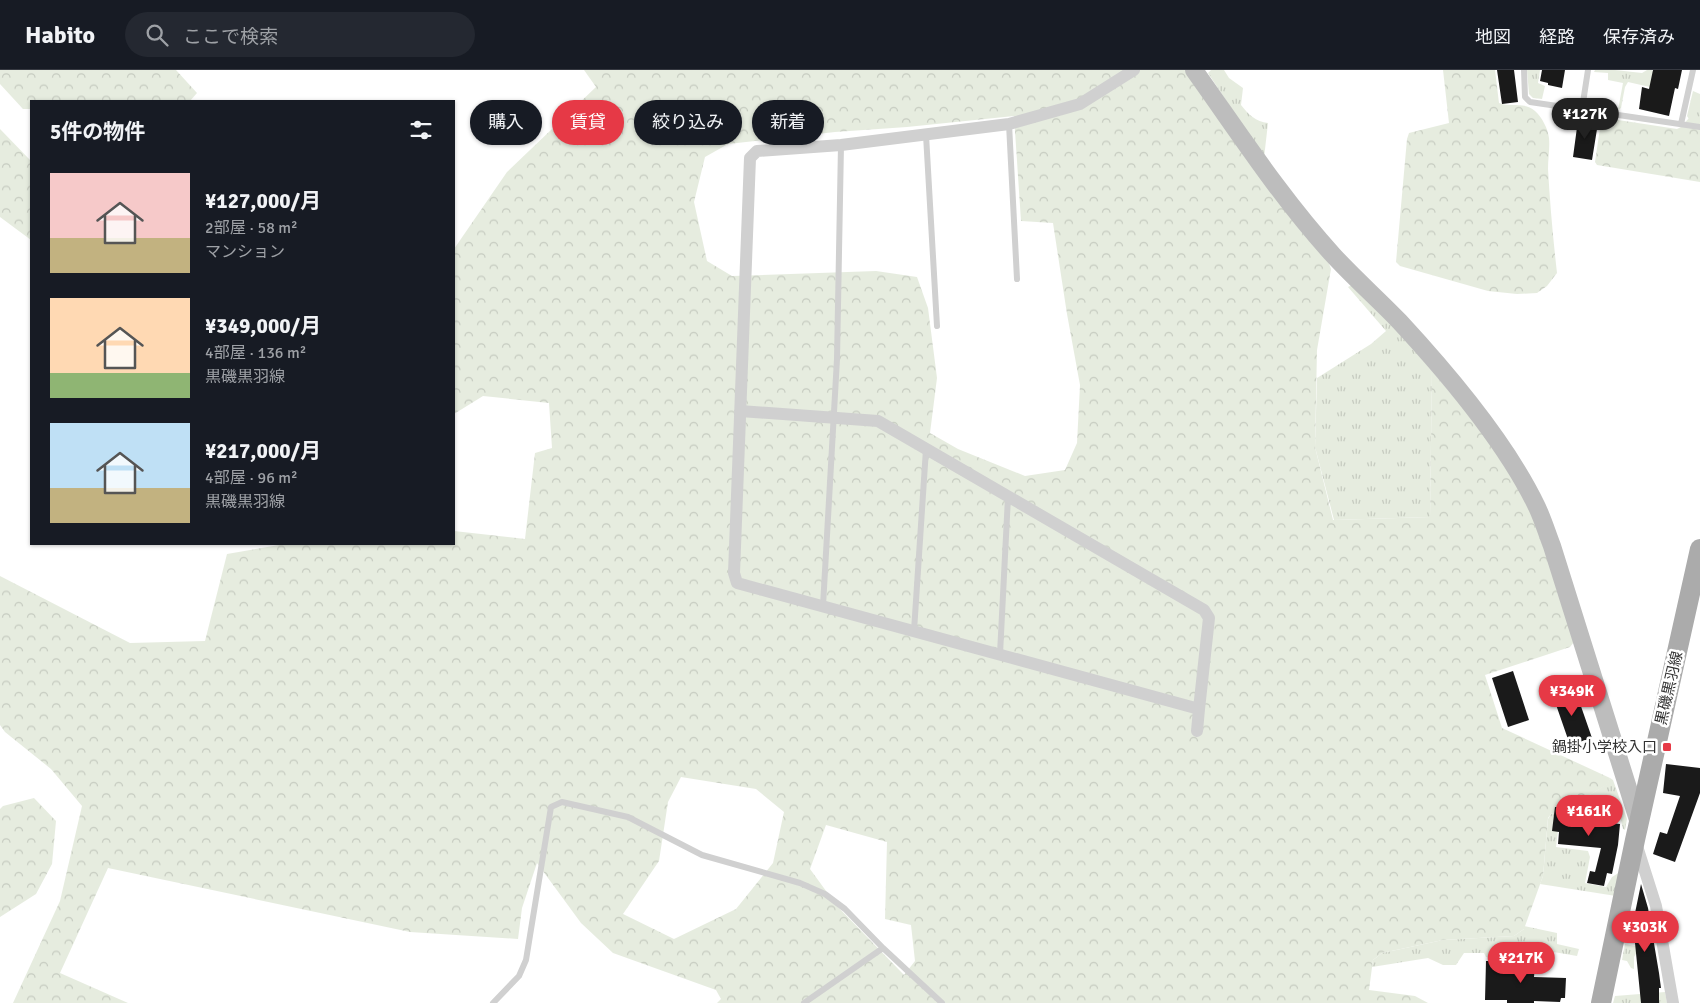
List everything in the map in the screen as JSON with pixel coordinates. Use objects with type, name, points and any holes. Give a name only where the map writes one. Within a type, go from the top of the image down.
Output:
[{"type":"main road","name":"黒磯黒羽線","points":[[1601,1003],[1700,549]]},
{"type":"street","points":[[1134,70],[1080,104],[1009,124],[841,145],[757,151],[750,158],[734,573],[738,583],[1199,709]]},
{"type":"street","points":[[1194,70],[1274,183],[1308,226],[1333,255],[1399,321],[1447,375],[1486,425],[1514,466],[1537,507],[1552,546],[1637,831],[1656,906],[1673,1003]]},
{"type":"street","points":[[740,412],[878,421],[1204,610],[1209,618],[1197,731]]},
{"type":"lane","points":[[1524,70],[1525,97],[1530,102],[1700,127]]},
{"type":"lane","points":[[1582,109],[1588,70]]},
{"type":"lane","points":[[1681,124],[1693,70]]},
{"type":"lane","points":[[1009,124],[1017,279]]},
{"type":"lane","points":[[926,135],[937,326]]},
{"type":"lane","points":[[823,606],[837,359],[841,145]]},
{"type":"lane","points":[[914,631],[926,449]]},
{"type":"lane","points":[[1000,654],[1008,497]]},
{"type":"lane","points":[[493,1003],[519,976],[526,960],[551,807],[562,802],[628,817],[702,855],[800,883],[825,894],[844,909],[942,1003]]},
{"type":"lane","points":[[804,1003],[883,948]]},
{"type":"green space","points":[[0,70],[176,70],[197,93],[191,100],[30,100],[30,109],[23,109],[0,84]]},
{"type":"green space","points":[[584,70],[1185,70],[1328,261],[1331,269],[1317,350],[1315,447],[1333,520],[1430,517],[1432,371],[1485,434],[1533,510],[1574,642],[1570,647],[1485,675],[1502,728],[1610,778],[1608,784],[1588,796],[1575,807],[1551,814],[1548,818],[1543,876],[1524,929],[1514,936],[1443,940],[1382,953],[1373,960],[1369,990],[1415,996],[1428,1003],[717,1003],[721,999],[716,990],[613,953],[581,923],[537,863],[522,908],[518,939],[410,932],[108,868],[60,973],[128,1003],[13,1003],[60,901],[82,806],[51,769],[5,732],[0,725],[0,576],[130,643],[205,641],[227,554],[279,545],[455,545],[455,531],[525,539],[535,453],[552,448],[549,403],[483,396],[455,413],[455,248],[507,172],[535,145],[542,145],[542,139],[552,129],[552,145],[624,145],[624,100],[582,100],[596,87]],"holes":[[[634,100],[742,100],[742,142],[752,141],[752,100],[824,100],[824,133],[1014,116],[1021,221],[1053,223],[1080,385],[1077,443],[1065,470],[1025,476],[958,449],[930,433],[937,378],[928,308],[917,277],[876,271],[732,276],[707,261],[694,202],[705,157],[726,145],[634,145]],[[681,777],[756,789],[784,812],[773,863],[736,909],[674,939],[623,914],[659,861],[668,802]],[[826,825],[887,842],[885,919],[911,925],[915,961],[904,975],[837,906],[810,869]]]},
{"type":"green space","points":[[1211,70],[1224,70],[1229,78],[1243,88],[1241,105],[1256,119],[1268,123],[1264,158],[1208,73]]},
{"type":"green space","points":[[1443,70],[1495,70],[1499,103],[1522,105],[1531,108],[1540,116],[1546,127],[1549,138],[1548,169],[1557,273],[1547,286],[1537,293],[1517,294],[1488,291],[1400,266],[1396,262],[1407,139],[1409,133],[1449,123]]},
{"type":"green space","points":[[1527,70],[1540,70],[1538,83],[1545,86],[1542,99],[1533,98],[1529,94]]},
{"type":"green space","points":[[1595,70],[1642,73],[1652,70],[1663,90],[1628,82],[1625,87],[1621,108],[1618,110],[1623,83],[1608,80],[1608,73],[1594,72]]},
{"type":"green space","points":[[1693,91],[1700,94],[1700,121],[1689,119],[1687,116]]},
{"type":"green space","points":[[1605,118],[1677,129],[1689,118],[1700,119],[1700,182],[1597,165],[1595,162],[1601,121]]},
{"type":"green space","points":[[0,129],[30,160],[30,239],[0,217]]},
{"type":"green space","points":[[1352,285],[1390,322],[1432,371],[1430,517],[1334,520],[1315,447],[1317,378],[1371,344],[1386,331],[1348,287]]},
{"type":"green space","points":[[1610,778],[1613,780],[1627,819],[1625,830],[1623,829],[1620,816],[1615,811],[1584,808],[1582,823],[1559,822],[1556,847],[1588,851],[1590,857],[1585,883],[1606,887],[1612,877],[1620,872],[1616,896],[1540,884],[1543,876],[1548,819],[1551,814],[1575,807],[1607,784]]},
{"type":"green space","points":[[34,798],[56,821],[52,864],[36,894],[0,917],[0,809],[3,806]]},
{"type":"green space","points":[[1524,926],[1557,933],[1557,944],[1579,949],[1577,956],[1542,950],[1538,964],[1509,962],[1506,959],[1486,957],[1484,953],[1464,953],[1456,965],[1443,965],[1428,958],[1372,967],[1373,960],[1382,953],[1443,940],[1514,936],[1524,929]]},
{"type":"green space","points":[[1625,944],[1654,950],[1637,952],[1634,957],[1634,969],[1631,968],[1627,961],[1622,960]]},
{"type":"green space","points":[[1665,992],[1667,1003],[1613,1003],[1615,996]]},
{"type":"building","points":[[1497,70],[1514,70],[1518,102],[1502,104]]},
{"type":"building","points":[[1542,70],[1565,70],[1562,88],[1540,81]]},
{"type":"building","points":[[1653,70],[1682,70],[1678,89],[1675,88],[1669,116],[1639,109],[1642,87],[1649,89]]},
{"type":"building","points":[[1578,120],[1598,123],[1592,160],[1573,157]]},
{"type":"building","points":[[1513,671],[1529,720],[1508,727],[1492,678]]},
{"type":"building","points":[[1575,689],[1592,738],[1570,745],[1553,696]]},
{"type":"building","points":[[1666,764],[1700,768],[1700,793],[1675,862],[1653,854],[1660,832],[1667,834],[1680,796],[1663,793]]},
{"type":"building","points":[[1555,807],[1602,811],[1601,822],[1620,824],[1612,874],[1607,873],[1604,886],[1587,883],[1590,871],[1595,872],[1601,848],[1558,844],[1559,832],[1552,831]]},
{"type":"building","points":[[1641,884],[1648,908],[1659,973],[1661,988],[1659,988],[1659,1003],[1641,1003],[1635,943],[1629,942]]},
{"type":"building","points":[[1486,961],[1535,964],[1534,977],[1566,978],[1565,998],[1561,998],[1560,1002],[1534,1001],[1534,1003],[1507,1003],[1507,1000],[1485,1000]]},
{"type":"place","name":"鍋掛小学校入口","points":[[1667,747]]}]
